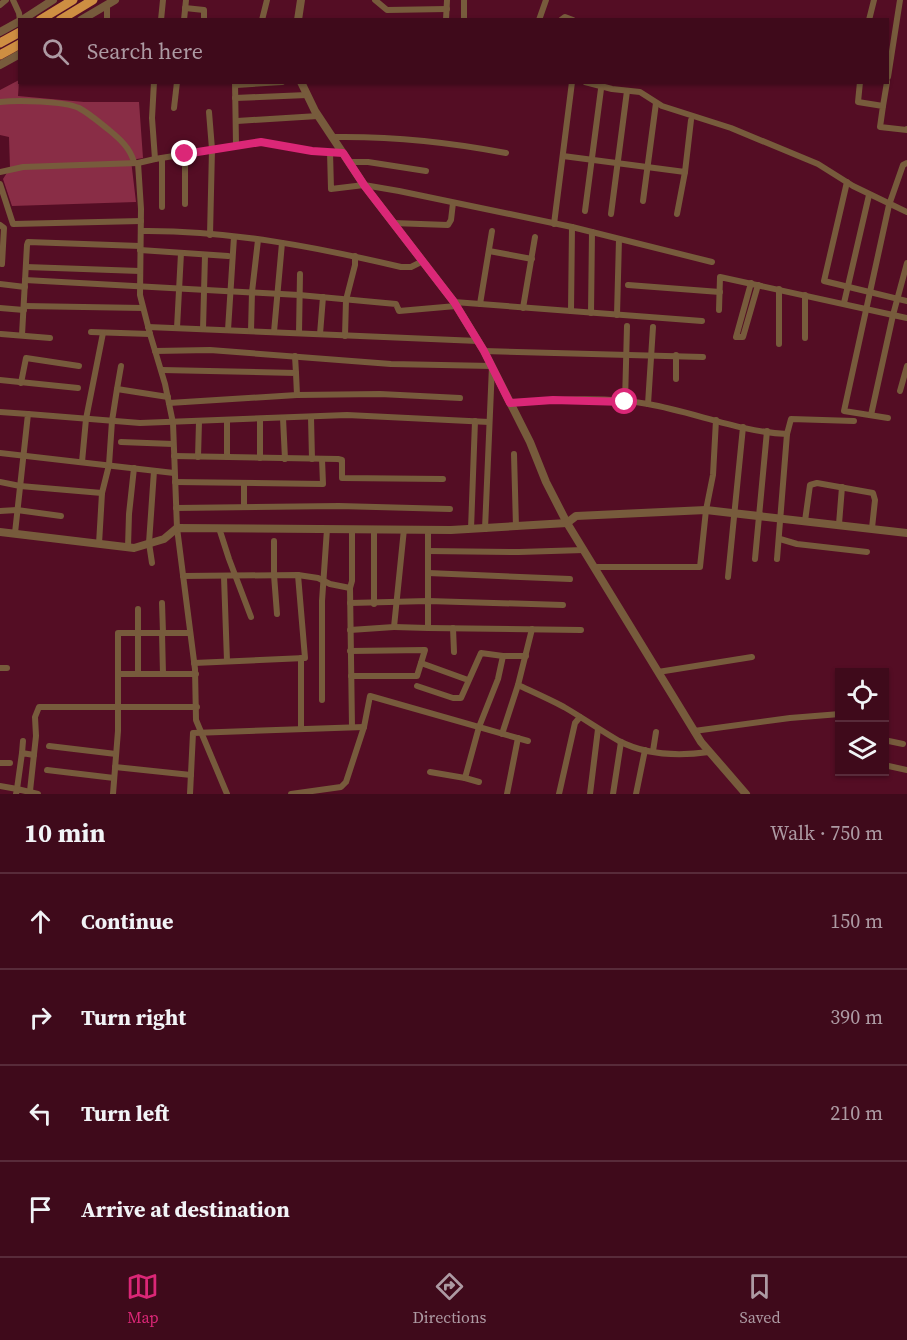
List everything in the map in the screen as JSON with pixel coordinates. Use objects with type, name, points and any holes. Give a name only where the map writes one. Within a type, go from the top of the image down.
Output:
[{"type":"highway","points":[[43,18],[73,0]]},
{"type":"highway","points":[[63,18],[93,0]]},
{"type":"highway","points":[[0,43],[18,33]]},
{"type":"highway","points":[[0,55],[15,53]]},
{"type":"street","points":[[0,5],[6,0]]},
{"type":"street","points":[[13,0],[19,18]]},
{"type":"street","points":[[23,18],[53,0]]},
{"type":"street","points":[[84,18],[115,0]]},
{"type":"street","points":[[161,18],[163,0]]},
{"type":"street","points":[[184,18],[186,0]]},
{"type":"street","points":[[262,18],[267,0]]},
{"type":"street","points":[[298,18],[301,0]]},
{"type":"street","points":[[375,0],[387,10],[447,9]]},
{"type":"street","points":[[446,18],[447,0]]},
{"type":"street","points":[[464,0],[464,18]]},
{"type":"street","points":[[540,18],[546,0]]},
{"type":"street","points":[[870,18],[874,0]]},
{"type":"street","points":[[889,71],[900,0]]},
{"type":"street","points":[[107,5],[107,18]]},
{"type":"street","points":[[185,8],[204,10],[204,18]]},
{"type":"street","points":[[0,32],[18,21]]},
{"type":"street","points":[[0,65],[15,53]]},
{"type":"street","points":[[154,84],[152,118],[159,159],[162,207]]},
{"type":"street","points":[[174,108],[177,84]]},
{"type":"street","points":[[236,84],[236,146]]},
{"type":"street","points":[[302,84],[318,116],[364,185],[455,304],[492,366],[567,523],[694,731],[746,794]]},
{"type":"street","points":[[554,224],[572,84]]},
{"type":"street","points":[[860,84],[858,102],[883,106]]},
{"type":"street","points":[[887,84],[880,126],[907,129]]},
{"type":"street","points":[[585,211],[598,86],[640,93],[662,106],[731,128],[818,164],[869,195],[907,212]]},
{"type":"street","points":[[611,214],[627,91]]},
{"type":"street","points":[[235,98],[307,95]]},
{"type":"street","points":[[0,102],[22,101],[76,107],[120,139],[132,153],[136,163],[141,221],[139,286],[148,327],[162,370],[173,423],[177,528],[196,674],[197,707],[193,733],[190,794]]},
{"type":"street","points":[[642,201],[656,103]]},
{"type":"street","points":[[209,112],[212,149],[210,235]]},
{"type":"street","points":[[237,121],[318,116]]},
{"type":"street","points":[[677,214],[691,120]]},
{"type":"street","points":[[332,137],[368,136],[456,143],[506,153]]},
{"type":"street","points":[[0,172],[23,167],[136,163],[261,142],[312,151],[343,153]]},
{"type":"street","points":[[330,152],[331,189],[364,185],[572,227],[712,262]]},
{"type":"street","points":[[185,154],[185,204]]},
{"type":"street","points":[[563,156],[685,172]]},
{"type":"street","points":[[349,162],[368,162],[426,171]]},
{"type":"street","points":[[888,418],[844,411],[889,205],[903,165],[907,163]]},
{"type":"street","points":[[847,182],[824,281],[870,294],[907,301]]},
{"type":"street","points":[[0,184],[13,224],[141,221]]},
{"type":"street","points":[[844,303],[869,195]]},
{"type":"street","points":[[393,223],[448,225],[452,219],[453,203]]},
{"type":"street","points":[[0,225],[4,228],[2,264]]},
{"type":"street","points":[[571,311],[572,227]]},
{"type":"street","points":[[141,231],[234,237],[315,247],[401,267],[411,267],[423,261]]},
{"type":"street","points":[[480,304],[492,231]]},
{"type":"street","points":[[591,313],[592,232]]},
{"type":"street","points":[[228,330],[234,237]]},
{"type":"street","points":[[523,308],[535,237]]},
{"type":"street","points":[[617,315],[620,239]]},
{"type":"street","points":[[251,331],[252,292],[258,240]]},
{"type":"street","points":[[22,335],[28,242],[140,248],[228,256]]},
{"type":"street","points":[[274,332],[282,243]]},
{"type":"street","points":[[489,251],[532,259]]},
{"type":"street","points":[[177,328],[181,253]]},
{"type":"street","points":[[202,329],[206,255]]},
{"type":"street","points":[[345,336],[346,300],[355,265],[355,256]]},
{"type":"street","points":[[871,415],[907,263]]},
{"type":"street","points":[[26,267],[140,271]]},
{"type":"street","points":[[299,333],[300,274]]},
{"type":"street","points":[[719,310],[720,277],[907,318]]},
{"type":"street","points":[[0,284],[139,286],[299,295],[396,304],[399,311],[455,304],[480,304],[702,321]]},
{"type":"street","points":[[754,284],[743,337],[736,337],[754,284]]},
{"type":"street","points":[[628,285],[720,292]]},
{"type":"street","points":[[779,289],[779,344]]},
{"type":"street","points":[[804,338],[805,295]]},
{"type":"street","points":[[320,334],[323,297]]},
{"type":"street","points":[[0,308],[143,308]]},
{"type":"street","points":[[625,402],[627,326]]},
{"type":"street","points":[[148,327],[478,341]]},
{"type":"street","points":[[648,404],[652,327]]},
{"type":"street","points":[[91,332],[150,334]]},
{"type":"street","points":[[82,462],[86,419],[103,333]]},
{"type":"street","points":[[0,342],[0,334],[50,338]]},
{"type":"street","points":[[155,351],[210,350],[391,364],[492,366]]},
{"type":"street","points":[[484,351],[703,357]]},
{"type":"street","points":[[676,355],[676,379]]},
{"type":"street","points":[[295,356],[297,395]]},
{"type":"street","points":[[21,383],[26,358],[79,366]]},
{"type":"street","points":[[99,544],[102,492],[109,465],[112,421],[121,366]]},
{"type":"street","points":[[485,529],[492,366]]},
{"type":"street","points":[[900,391],[907,366]]},
{"type":"street","points":[[162,370],[296,373]]},
{"type":"street","points":[[0,380],[78,388]]},
{"type":"street","points":[[117,389],[169,400],[380,394],[460,398]]},
{"type":"street","points":[[510,403],[553,400],[648,404],[743,427],[787,434]]},
{"type":"street","points":[[0,412],[112,421],[173,423],[346,415],[489,422]]},
{"type":"street","points":[[15,533],[28,414]]},
{"type":"street","points":[[311,417],[312,459]]},
{"type":"street","points":[[284,418],[285,459]]},
{"type":"street","points":[[260,419],[260,458]]},
{"type":"street","points":[[777,559],[787,434],[791,419],[854,421]]},
{"type":"street","points":[[227,420],[227,458]]},
{"type":"street","points":[[595,567],[700,567],[706,510],[713,475],[716,420]]},
{"type":"street","points":[[471,529],[475,421]]},
{"type":"street","points":[[198,457],[199,422]]},
{"type":"street","points":[[728,577],[743,427]]},
{"type":"street","points":[[755,559],[767,431]]},
{"type":"street","points":[[121,442],[173,444]]},
{"type":"street","points":[[0,453],[174,473]]},
{"type":"street","points":[[514,453],[516,527]]},
{"type":"street","points":[[174,456],[342,460],[342,478],[443,479]]},
{"type":"street","points":[[175,482],[323,484],[322,459]]},
{"type":"street","points":[[128,547],[134,468]]},
{"type":"street","points":[[152,563],[149,543],[154,471]]},
{"type":"street","points":[[0,482],[20,486],[102,492]]},
{"type":"street","points":[[244,483],[244,507]]},
{"type":"street","points":[[805,521],[808,492],[812,484],[842,487],[873,493],[875,500],[872,528]]},
{"type":"street","points":[[838,524],[842,487]]},
{"type":"street","points":[[176,507],[339,506],[450,509]]},
{"type":"street","points":[[0,511],[17,510],[61,516]]},
{"type":"street","points":[[0,532],[134,548],[164,539],[177,528],[485,529],[567,523],[576,516],[706,510],[907,533]]},
{"type":"street","points":[[219,528],[251,617]]},
{"type":"street","points":[[322,700],[322,601],[327,529]]},
{"type":"street","points":[[352,529],[350,588],[352,727]]},
{"type":"street","points":[[374,529],[374,604]]},
{"type":"street","points":[[394,627],[404,529]]},
{"type":"street","points":[[428,530],[428,628]]},
{"type":"street","points":[[780,539],[867,552]]},
{"type":"street","points":[[274,541],[277,614]]},
{"type":"street","points":[[428,551],[584,550]]},
{"type":"street","points":[[428,573],[570,579]]},
{"type":"street","points":[[183,576],[298,575],[318,578],[350,588]]},
{"type":"street","points":[[194,663],[305,658],[298,575]]},
{"type":"street","points":[[224,577],[227,661]]},
{"type":"street","points":[[162,603],[163,674]]},
{"type":"street","points":[[350,603],[562,605]]},
{"type":"street","points":[[138,609],[138,674]]},
{"type":"street","points":[[350,630],[394,627],[581,630]]},
{"type":"street","points":[[453,628],[454,652]]},
{"type":"street","points":[[502,734],[526,657],[532,629]]},
{"type":"street","points":[[113,794],[118,706],[118,633],[190,633]]},
{"type":"street","points":[[351,676],[417,676],[426,642]]},
{"type":"street","points":[[350,651],[425,650]]},
{"type":"street","points":[[417,686],[453,698],[461,698],[481,653],[503,657],[526,657]]},
{"type":"street","points":[[465,778],[479,727],[498,679],[503,657]]},
{"type":"street","points":[[658,672],[752,657]]},
{"type":"street","points":[[301,658],[301,729]]},
{"type":"street","points":[[421,663],[468,680]]},
{"type":"street","points":[[118,674],[196,674]]},
{"type":"street","points":[[518,685],[580,717],[621,742],[645,750],[688,755],[709,752]]},
{"type":"street","points":[[291,794],[341,788],[364,727],[370,696],[528,741]]},
{"type":"street","points":[[0,786],[35,793],[35,717],[39,707],[197,707]]},
{"type":"street","points":[[694,731],[835,714]]},
{"type":"street","points":[[559,794],[575,723],[580,717]]},
{"type":"street","points":[[196,720],[203,732],[227,794]]},
{"type":"street","points":[[193,733],[364,727]]},
{"type":"street","points":[[590,794],[598,729]]},
{"type":"street","points":[[653,751],[656,732]]},
{"type":"street","points":[[507,794],[518,738]]},
{"type":"street","points":[[16,791],[23,741]]},
{"type":"street","points":[[889,741],[903,744]]},
{"type":"street","points":[[612,794],[621,742]]},
{"type":"street","points":[[48,746],[116,754]]},
{"type":"street","points":[[636,794],[645,750]]},
{"type":"street","points":[[22,753],[34,755]]},
{"type":"street","points":[[0,763],[10,763]]},
{"type":"street","points":[[889,766],[907,770]]},
{"type":"street","points":[[115,767],[191,775]]},
{"type":"street","points":[[48,770],[114,778]]},
{"type":"street","points":[[430,772],[478,782]]},
{"type":"shaded area","points":[[18,81],[18,96],[84,102],[139,102],[143,158],[131,160],[136,202],[12,206],[3,179],[10,168],[9,137],[0,135],[0,90]]},
{"type":"route","points":[[185,154],[261,142],[312,151],[343,153],[364,185],[454,302],[484,351],[510,403],[553,400],[625,402]]}]
